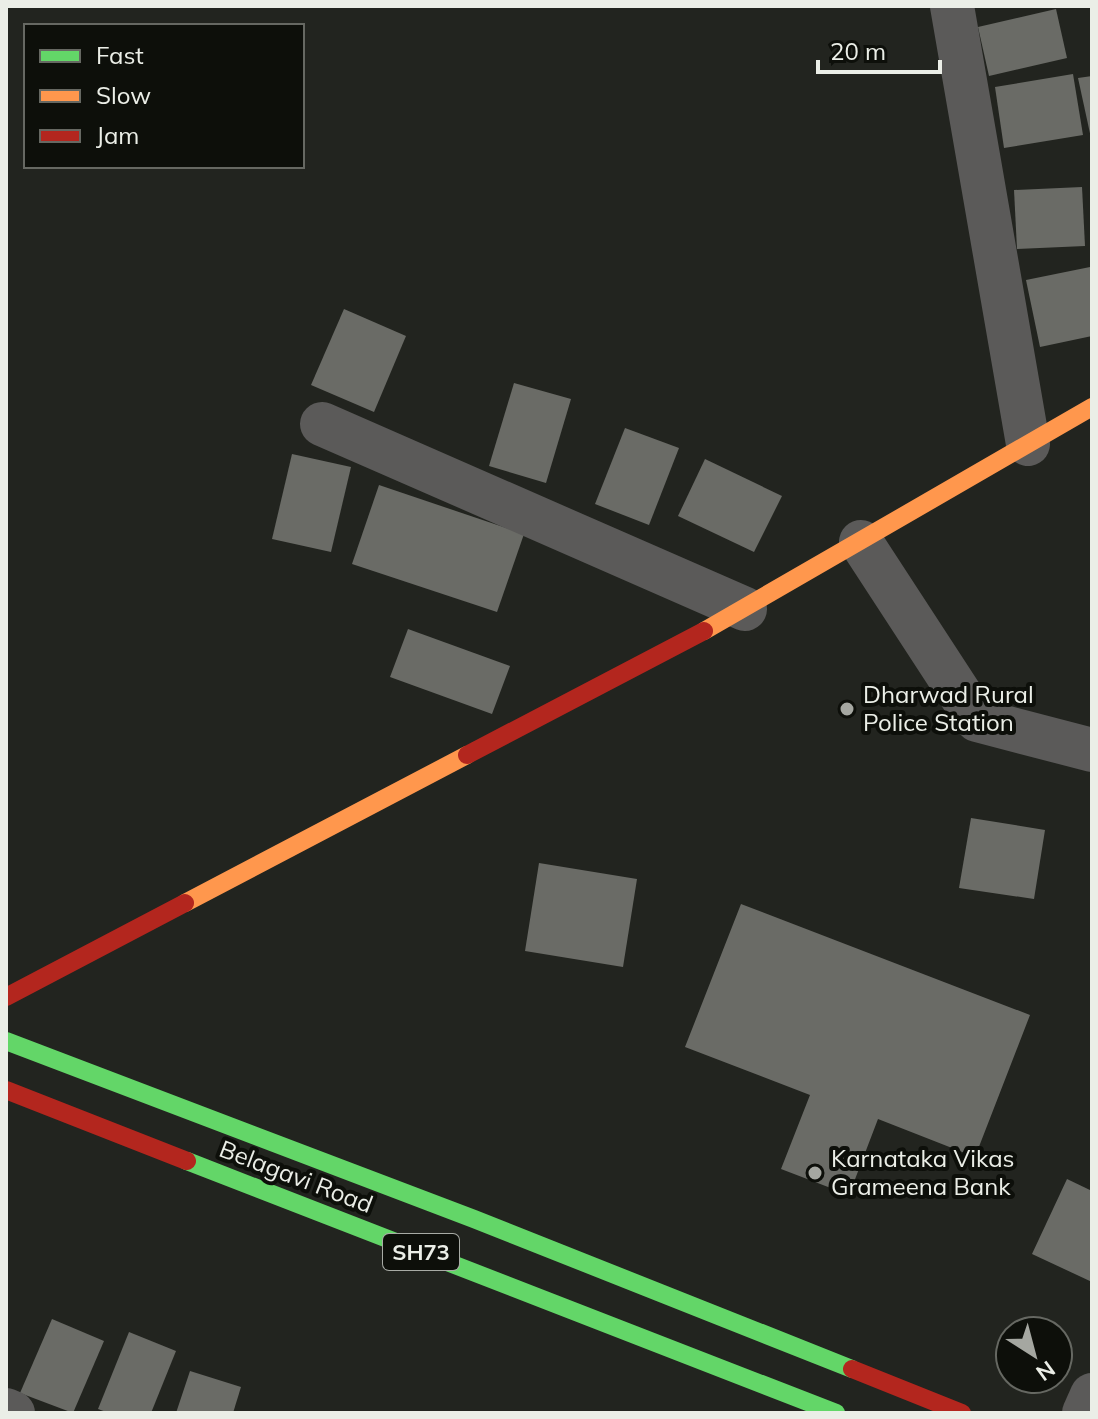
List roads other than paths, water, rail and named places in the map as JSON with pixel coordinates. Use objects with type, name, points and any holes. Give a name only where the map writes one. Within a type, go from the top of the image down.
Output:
[{"type":"main road","points":[[6,997],[745,609],[1092,407]]},
{"type":"main road","points":[[6,1041],[459,1213],[962,1413]]},
{"type":"main road","name":"Belagavi Road","points":[[6,1090],[836,1413]]},
{"type":"street","points":[[952,6],[1028,444]]},
{"type":"street","points":[[322,424],[745,609]]},
{"type":"street","points":[[861,542],[977,720],[1092,750]]},
{"type":"street","points":[[1084,1413],[1092,1395]]},
{"type":"street","points":[[6,1410],[13,1413]]},
{"type":"place","name":"Dharwad Rural Police Station","points":[[847,709]]},
{"type":"place","name":"Karnataka Vikas Grameena Bank","points":[[815,1173]]}]
